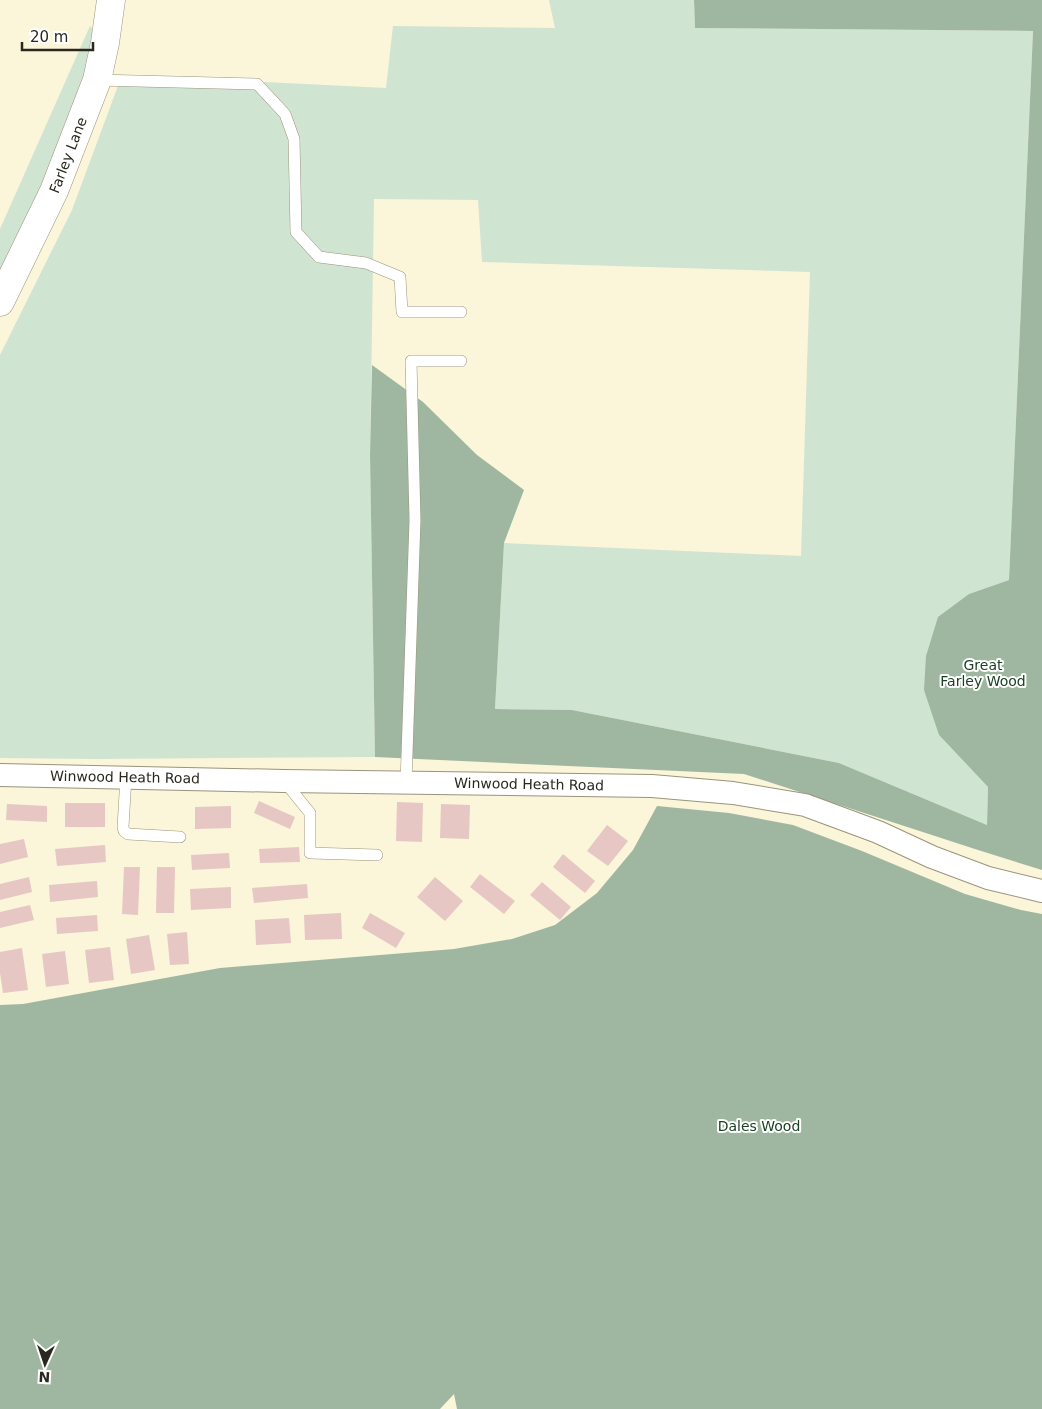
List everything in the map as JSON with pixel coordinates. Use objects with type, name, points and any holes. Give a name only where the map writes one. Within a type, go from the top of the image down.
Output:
[{"type":"street","name":"Farley Lane","points":[[0,302],[54,191],[97,80],[112,0]]},
{"type":"street","name":"Winwood Heath Road","points":[[0,775],[652,786],[733,793],[805,805],[878,832],[941,861],[988,878],[1042,891]]},
{"type":"lane","points":[[97,80],[257,84],[285,114],[294,139],[296,232],[319,258],[366,263],[400,277],[402,312],[461,312]]},
{"type":"lane","points":[[406,782],[415,520],[411,361],[461,361]]},
{"type":"lane","points":[[126,777],[124,832],[128,834],[180,837]]},
{"type":"lane","points":[[284,781],[310,813],[310,853],[377,855]]},
{"type":"green space","points":[[549,0],[694,0],[695,28],[1033,31],[1009,580],[969,594],[939,735],[988,787],[987,825],[839,763],[572,710],[495,709],[504,543],[801,556],[810,272],[482,262],[478,200],[374,199],[370,455],[375,757],[0,758],[0,355],[72,210],[122,75],[386,88],[393,26],[555,28]]},
{"type":"green space","name":"Great Farley Wood","points":[[694,0],[1042,0],[1042,870],[744,774],[375,757],[370,455],[372,365],[423,402],[477,455],[524,490],[504,543],[495,709],[572,710],[839,763],[987,825],[988,787],[939,735],[924,690],[926,656],[938,617],[969,594],[1009,580],[1033,31],[695,28]]},
{"type":"green space","points":[[90,26],[99,39],[86,83],[0,283],[0,229]]},
{"type":"green space","name":"Dales Wood","points":[[657,806],[729,813],[793,825],[862,851],[965,894],[1042,914],[1042,1409],[457,1409],[454,1394],[440,1409],[0,1409],[0,1005],[23,1004],[220,968],[454,949],[512,939],[555,925],[597,893],[633,850]]},
{"type":"building","points":[[259,801],[295,817],[290,829],[254,813]]},
{"type":"building","points":[[397,802],[423,803],[422,842],[396,841]]},
{"type":"building","points":[[65,803],[105,803],[105,827],[65,827]]},
{"type":"building","points":[[7,804],[47,806],[47,822],[6,820]]},
{"type":"building","points":[[441,804],[470,805],[469,839],[440,838]]},
{"type":"building","points":[[231,806],[231,828],[195,829],[195,807]]},
{"type":"building","points":[[607,825],[628,841],[608,866],[587,851]]},
{"type":"building","points":[[24,839],[28,857],[0,864],[0,844]]},
{"type":"building","points":[[105,845],[106,862],[57,866],[55,849]]},
{"type":"building","points":[[299,847],[300,862],[260,863],[259,849]]},
{"type":"building","points":[[229,853],[230,868],[192,870],[191,855]]},
{"type":"building","points":[[563,854],[595,881],[585,893],[553,867]]},
{"type":"building","points":[[124,867],[140,867],[138,915],[122,914]]},
{"type":"building","points":[[157,867],[175,867],[174,913],[156,913]]},
{"type":"building","points":[[480,874],[515,901],[504,914],[470,887]]},
{"type":"building","points":[[29,877],[32,892],[0,900],[0,884]]},
{"type":"building","points":[[435,877],[463,901],[445,921],[417,897]]},
{"type":"building","points":[[97,881],[98,897],[50,902],[49,885]]},
{"type":"building","points":[[542,882],[571,907],[560,920],[530,895]]},
{"type":"building","points":[[307,884],[308,898],[254,903],[252,888]]},
{"type":"building","points":[[231,887],[231,908],[191,910],[190,889]]},
{"type":"building","points":[[30,905],[34,920],[0,928],[0,912]]},
{"type":"building","points":[[341,913],[342,939],[305,940],[304,915]]},
{"type":"building","points":[[370,913],[405,933],[396,948],[362,928]]},
{"type":"building","points":[[97,915],[98,931],[57,934],[56,918]]},
{"type":"building","points":[[289,918],[291,943],[256,945],[255,920]]},
{"type":"building","points":[[187,932],[189,964],[170,965],[167,934]]},
{"type":"building","points":[[149,935],[155,970],[131,974],[126,939]]},
{"type":"building","points":[[110,947],[114,980],[89,983],[85,950]]},
{"type":"building","points":[[22,948],[28,990],[3,993],[0,973],[0,952]]},
{"type":"building","points":[[65,951],[69,984],[46,987],[42,954]]}]
